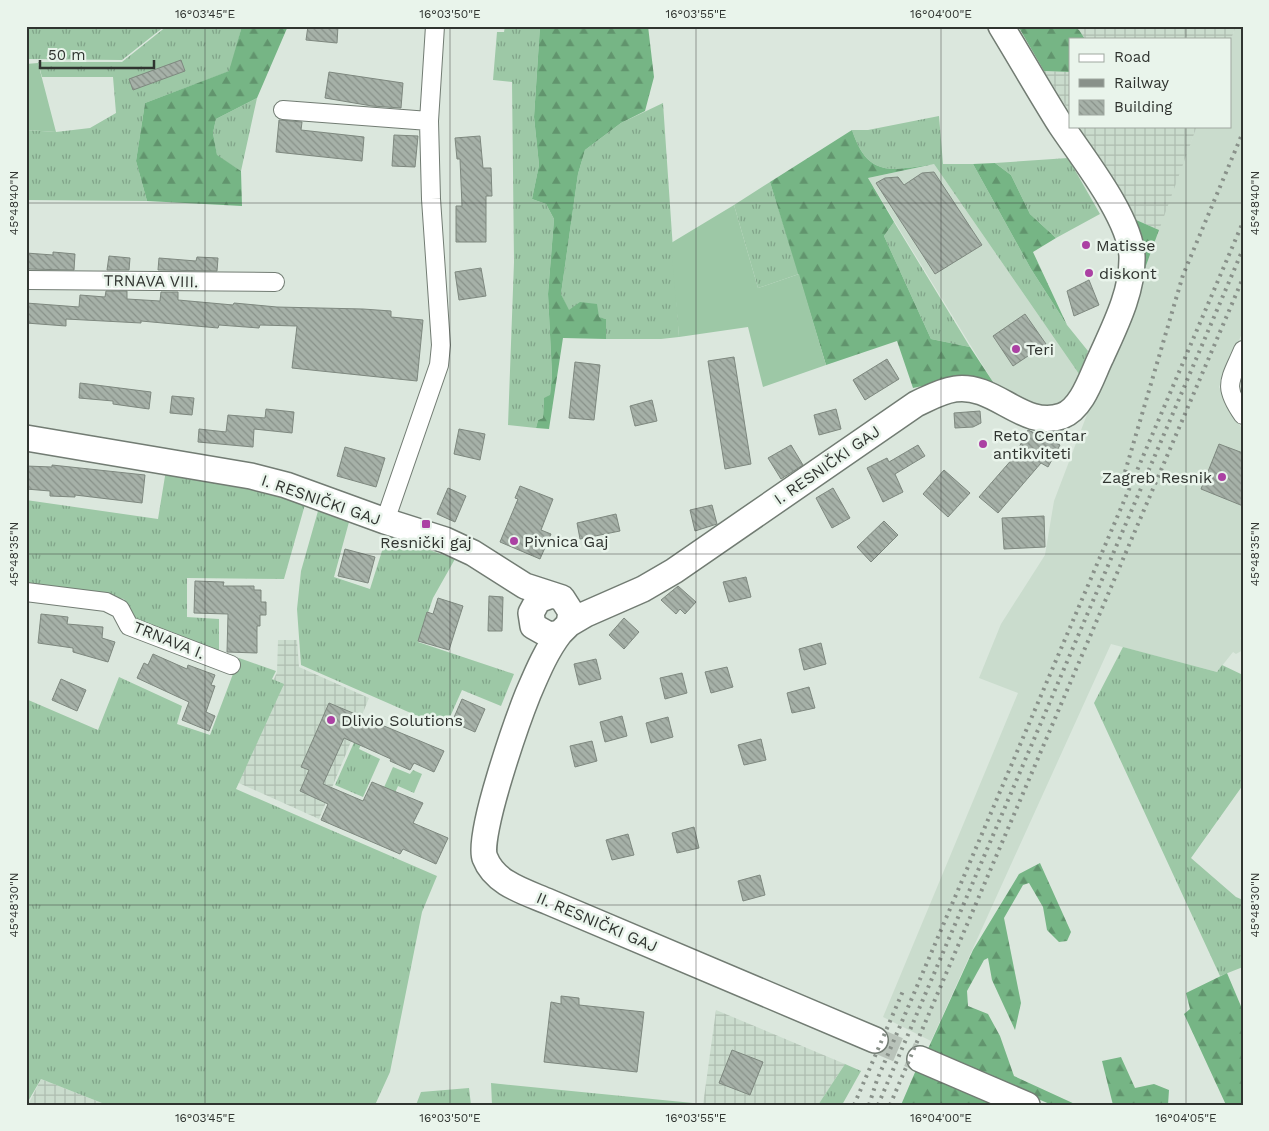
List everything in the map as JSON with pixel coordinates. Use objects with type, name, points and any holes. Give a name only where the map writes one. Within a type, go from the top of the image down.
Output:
[{"type":"street","points":[[385,521],[440,365],[441,345],[431,199],[429,121],[436,26]]},
{"type":"street","name":"I. RESNIČKI GAJ","points":[[564,629],[674,571],[916,404],[938,394],[956,389],[980,391],[992,395],[1029,416],[1051,419],[1064,415],[1080,398],[1114,327],[1131,271],[1132,254],[1117,211],[1002,26]]},
{"type":"street","points":[[283,110],[429,121]]},
{"type":"street","name":"TRNAVA VIII.","points":[[26,280],[275,282]]},
{"type":"street","points":[[1243,350],[1230,383],[1230,393],[1243,415]]},
{"type":"street","name":"I. RESNIČKI GAJ","points":[[26,438],[251,476],[286,485],[385,521],[445,540],[473,553],[534,590],[557,597],[587,602],[615,601]]},
{"type":"street","name":"I. RESNIČKI GAJ","points":[[515,580],[524,596],[532,619]]},
{"type":"street","name":"TRNAVA I.","points":[[26,592],[106,602],[120,609],[129,626],[231,665]]},
{"type":"street","points":[[557,597],[571,612],[564,629],[548,635],[537,630],[532,619],[538,600],[557,597]]},
{"type":"street","name":"II. RESNIČKI GAJ","points":[[528,695],[534,647],[532,619]]},
{"type":"street","name":"II. RESNIČKI GAJ","points":[[564,629],[546,655],[528,695],[485,829],[484,857],[496,874],[509,885],[875,1040]]},
{"type":"street","points":[[920,1059],[1028,1105]]},
{"type":"shaded area","points":[[1073,26],[1236,26],[1232,38],[1084,38],[1079,30]]},
{"type":"shaded area","name":"Zagreb Resnik","points":[[1236,26],[1243,26],[1243,331],[1219,387],[1243,431],[1243,634],[1240,639],[1243,636],[1243,650],[1236,654],[1233,652],[1217,672],[1111,644],[931,1041],[883,1017],[1018,693],[979,678],[1001,624],[1045,555],[1054,501],[1196,128],[1232,128],[1232,38]]},
{"type":"shaded area","points":[[1044,71],[1069,72],[1069,111]]},
{"type":"shaded area","points":[[1079,128],[1196,128],[1159,230],[1134,219]]},
{"type":"shaded area","points":[[934,164],[1079,374],[1070,394],[1054,407],[1043,408],[986,386],[993,382],[868,178]]},
{"type":"shaded area","points":[[278,640],[297,640],[299,667],[369,698],[319,819],[230,779],[277,672]]},
{"type":"shaded area","points":[[716,1010],[845,1064],[818,1105],[703,1105]]},
{"type":"shaded area","points":[[41,1079],[107,1105],[28,1105]]},
{"type":"green space","points":[[26,26],[165,26],[122,60],[26,59]]},
{"type":"green space","points":[[167,26],[242,26],[230,71],[145,103],[136,161],[147,201],[26,200],[26,130],[56,132],[90,128],[116,113],[113,77],[42,77],[38,62],[122,62]]},
{"type":"green space","points":[[242,26],[288,26],[257,98],[216,119],[213,133],[217,155],[241,171],[242,206],[147,201],[136,161],[145,103],[229,71]]},
{"type":"green space","points":[[505,26],[540,26],[534,117],[539,165],[532,199],[546,204],[554,219],[548,294],[552,375],[550,396],[544,399],[543,418],[538,420],[536,428],[508,425],[514,262],[512,82],[493,80],[497,32],[504,32]]},
{"type":"green space","points":[[540,26],[648,26],[654,77],[645,111],[621,123],[585,150],[578,174],[561,294],[569,310],[580,302],[597,304],[599,317],[606,319],[606,339],[563,338],[549,429],[536,428],[538,420],[543,418],[544,398],[550,395],[552,375],[548,294],[554,219],[546,204],[532,199],[539,165],[534,117]]},
{"type":"green space","points":[[1018,26],[1073,26],[1079,30],[1084,38],[1069,38],[1069,72],[1044,71]]},
{"type":"green space","points":[[38,63],[56,132],[26,130],[26,64]]},
{"type":"green space","points":[[257,98],[241,171],[217,156],[213,133],[216,119]]},
{"type":"green space","points":[[663,103],[679,337],[661,339],[606,339],[606,319],[568,310],[561,294],[578,174],[585,150],[621,123]]},
{"type":"green space","points":[[939,116],[943,164],[973,164],[1031,269],[1067,325],[1088,351],[1079,374],[934,164],[894,169],[883,168],[874,164],[866,157],[858,146],[852,130],[868,130]]},
{"type":"green space","points":[[852,130],[858,146],[866,157],[874,164],[883,168],[894,169],[934,164],[868,178],[894,222],[884,236],[931,339],[970,347],[993,382],[986,386],[950,380],[913,388],[897,341],[826,365],[770,182]]},
{"type":"green space","points":[[1068,158],[1100,214],[1056,238],[1030,214],[1011,175],[995,163]]},
{"type":"green space","points":[[995,163],[1011,175],[1030,214],[1056,238],[1033,252],[1067,325],[1031,269],[973,164]]},
{"type":"green space","points":[[770,182],[799,274],[758,288],[734,205]]},
{"type":"green space","points":[[734,205],[758,288],[799,274],[826,365],[763,387],[748,327],[679,337],[671,243]]},
{"type":"green space","points":[[1134,219],[1159,230],[1144,271]]},
{"type":"green space","points":[[894,222],[970,347],[931,339],[884,236]]},
{"type":"green space","points":[[166,470],[260,487],[306,501],[284,579],[187,578],[187,617],[219,619],[219,652],[134,621],[124,599],[26,584],[26,500],[158,519]]},
{"type":"green space","points":[[318,511],[349,522],[334,577],[370,589],[387,535],[455,559],[433,598],[418,642],[514,674],[501,706],[462,690],[445,728],[301,665],[297,609],[301,571]]},
{"type":"green space","points":[[1123,647],[1217,672],[1222,665],[1243,675],[1243,785],[1191,858],[1236,897],[1243,900],[1243,967],[1220,976],[1094,703]]},
{"type":"green space","points":[[239,658],[276,671],[272,679],[284,684],[236,789],[437,876],[422,912],[390,1072],[375,1105],[107,1105],[41,1079],[26,1105],[26,699],[98,730],[119,677],[182,706],[177,724],[210,735]]},
{"type":"green space","points":[[365,718],[372,721],[359,749],[380,759],[363,797],[335,785]]},
{"type":"green space","points":[[393,767],[410,774],[413,770],[422,774],[414,793],[398,786],[389,806],[378,801]]},
{"type":"green space","points":[[1040,863],[1071,932],[1067,941],[1059,942],[1047,930],[1043,907],[1029,883],[1023,885],[1004,918],[1021,1003],[1015,1030],[992,980],[988,958],[984,960],[967,991],[968,1006],[988,1014],[1000,1036],[1014,1076],[1077,1105],[1052,1105],[927,1051],[973,950],[1019,874]]},
{"type":"green space","points":[[1227,973],[1243,1011],[1243,1105],[1226,1105],[1184,1014],[1190,1009],[1186,993]]},
{"type":"green space","points":[[1121,1057],[1135,1088],[1154,1084],[1169,1090],[1168,1105],[1113,1105],[1102,1061]]},
{"type":"green space","points":[[845,1064],[861,1071],[842,1105],[818,1105]]},
{"type":"green space","points":[[916,1070],[997,1105],[901,1105]]},
{"type":"green space","points":[[491,1083],[703,1104],[492,1105]]},
{"type":"green space","points":[[469,1088],[471,1105],[416,1105],[421,1092]]},
{"type":"building","points":[[308,26],[338,26],[337,43],[306,40]]},
{"type":"building","points":[[181,60],[185,71],[133,90],[129,79]]},
{"type":"building","points":[[329,72],[403,83],[401,108],[372,106],[325,98]]},
{"type":"building","points":[[279,120],[302,122],[301,130],[364,137],[362,161],[276,152]]},
{"type":"building","points":[[394,135],[418,136],[415,167],[392,166]]},
{"type":"building","points":[[480,136],[483,168],[491,168],[492,196],[486,196],[486,242],[456,242],[456,206],[462,206],[460,159],[457,159],[455,138]]},
{"type":"building","points":[[934,172],[982,245],[935,274],[876,183],[885,178],[898,177],[904,185],[922,173]]},
{"type":"building","points":[[53,252],[75,254],[74,270],[26,269],[26,253],[53,255]]},
{"type":"building","points":[[109,256],[130,258],[129,270],[107,270]]},
{"type":"building","points":[[197,257],[218,258],[217,271],[158,270],[159,258],[196,261]]},
{"type":"building","points":[[481,268],[486,296],[459,300],[455,272]]},
{"type":"building","points":[[1089,280],[1099,305],[1074,316],[1067,291]]},
{"type":"building","points":[[106,291],[127,291],[127,299],[160,301],[161,292],[178,292],[178,300],[233,305],[234,303],[277,307],[391,311],[391,317],[423,320],[417,381],[292,368],[297,326],[260,325],[259,328],[219,325],[218,328],[141,321],[141,323],[66,319],[66,326],[26,323],[26,303],[79,307],[80,295],[105,297]]},
{"type":"building","points":[[1025,314],[1046,344],[1013,366],[993,336]]},
{"type":"building","points":[[734,357],[751,464],[725,469],[708,361]]},
{"type":"building","points":[[887,359],[899,379],[865,400],[853,380]]},
{"type":"building","points":[[575,362],[600,365],[594,420],[569,418]]},
{"type":"building","points":[[80,383],[151,392],[149,409],[113,404],[113,401],[79,398]]},
{"type":"building","points":[[172,396],[194,398],[192,415],[170,413]]},
{"type":"building","points":[[652,400],[657,421],[635,426],[630,406]]},
{"type":"building","points":[[266,409],[294,412],[292,433],[254,429],[253,447],[198,442],[199,429],[226,432],[228,415],[265,418]]},
{"type":"building","points":[[836,409],[841,429],[819,435],[814,415]]},
{"type":"building","points":[[980,411],[981,423],[973,427],[955,428],[954,413]]},
{"type":"building","points":[[459,429],[485,434],[480,460],[454,454]]},
{"type":"building","points":[[1028,430],[1060,445],[1048,467],[1041,463],[998,513],[979,497],[1014,457]]},
{"type":"building","name":"Zagreb Resnik","points":[[1219,444],[1243,453],[1243,506],[1201,489]]},
{"type":"building","points":[[791,445],[803,465],[781,479],[768,458]]},
{"type":"building","points":[[918,445],[925,456],[895,474],[903,492],[883,502],[867,468],[887,458],[889,462]]},
{"type":"building","points":[[345,447],[385,458],[376,487],[337,476]]},
{"type":"building","points":[[52,465],[145,475],[142,503],[75,495],[75,497],[50,496],[50,491],[26,489],[26,466],[52,467]]},
{"type":"building","points":[[944,470],[970,493],[948,517],[923,494]]},
{"type":"building","points":[[520,486],[553,499],[541,530],[551,534],[540,559],[500,542],[518,499],[515,498]]},
{"type":"building","points":[[448,488],[466,496],[455,522],[437,514]]},
{"type":"building","points":[[833,488],[850,518],[832,528],[816,498]]},
{"type":"building","points":[[712,505],[717,524],[695,531],[690,510]]},
{"type":"building","points":[[616,514],[620,531],[580,539],[577,523]]},
{"type":"building","points":[[1044,516],[1045,547],[1004,549],[1002,518]]},
{"type":"building","points":[[884,521],[898,535],[871,562],[857,547]]},
{"type":"building","points":[[345,549],[375,557],[368,583],[338,576]]},
{"type":"building","points":[[746,577],[751,597],[729,602],[723,582]]},
{"type":"building","points":[[195,581],[224,582],[223,586],[254,586],[254,590],[261,590],[261,602],[266,602],[266,615],[260,615],[260,626],[257,626],[257,653],[227,652],[228,614],[194,613]]},
{"type":"building","points":[[678,586],[696,602],[685,614],[680,609],[676,614],[661,600]]},
{"type":"building","points":[[489,596],[503,597],[502,631],[488,631]]},
{"type":"building","points":[[438,598],[463,606],[449,650],[418,641],[427,612],[433,614]]},
{"type":"building","points":[[41,614],[68,617],[67,624],[103,627],[102,638],[115,642],[108,662],[73,652],[73,648],[38,643]]},
{"type":"building","points":[[624,618],[639,632],[624,649],[609,635]]},
{"type":"building","points":[[821,643],[826,664],[804,670],[799,649]]},
{"type":"building","points":[[153,654],[187,669],[188,665],[215,675],[211,685],[215,686],[206,712],[215,716],[209,731],[182,720],[189,702],[137,678],[144,663],[148,665]]},
{"type":"building","points":[[596,659],[601,679],[579,685],[574,664]]},
{"type":"building","points":[[727,667],[733,687],[711,693],[705,672]]},
{"type":"building","points":[[682,673],[687,693],[665,699],[660,678]]},
{"type":"building","points":[[61,679],[86,690],[77,711],[52,700]]},
{"type":"building","points":[[809,687],[815,708],[792,713],[787,693]]},
{"type":"building","points":[[462,699],[485,709],[475,732],[452,722]]},
{"type":"building","points":[[329,703],[444,751],[434,772],[414,763],[410,770],[390,761],[391,759],[344,738],[323,784],[363,801],[372,782],[423,803],[413,823],[448,838],[436,864],[403,849],[400,854],[321,820],[328,804],[300,791],[309,770],[301,767]]},
{"type":"building","points":[[622,716],[627,736],[605,742],[600,722]]},
{"type":"building","points":[[668,717],[673,737],[651,743],[646,723]]},
{"type":"building","points":[[761,739],[766,760],[744,765],[738,745]]},
{"type":"building","points":[[592,741],[597,761],[575,767],[570,746]]},
{"type":"building","points":[[694,827],[699,848],[677,853],[672,833]]},
{"type":"building","points":[[628,834],[634,855],[612,860],[606,840]]},
{"type":"building","points":[[760,875],[765,895],[743,901],[738,881]]},
{"type":"building","points":[[561,996],[579,998],[579,1005],[644,1012],[637,1072],[544,1062],[551,1002],[561,1004]]},
{"type":"building","points":[[732,1050],[763,1062],[750,1095],[719,1083]]},
{"type":"tunnel","points":[[875,1040],[920,1059]]},
{"type":"railway","points":[[1125,472],[1183,275],[1243,132]]},
{"type":"railway","points":[[869,1105],[877,1080],[1243,222]]},
{"type":"railway","points":[[878,1105],[1243,249]]},
{"type":"railway","points":[[890,1105],[1243,278]]},
{"type":"railway","points":[[854,1105],[903,991]]},
{"type":"place","name":"Matisse","points":[[1086,245]]},
{"type":"place","name":"diskont","points":[[1089,273]]},
{"type":"place","name":"Teri","points":[[1016,349]]},
{"type":"place","name":"Reto Centar antikviteti","points":[[983,444]]},
{"type":"place","name":"Zagreb Resnik","points":[[1222,477]]},
{"type":"place","name":"Resnički gaj","points":[[426,524]]},
{"type":"place","name":"Pivnica Gaj","points":[[514,541]]},
{"type":"place","name":"Dlivio Solutions","points":[[331,720]]}]
